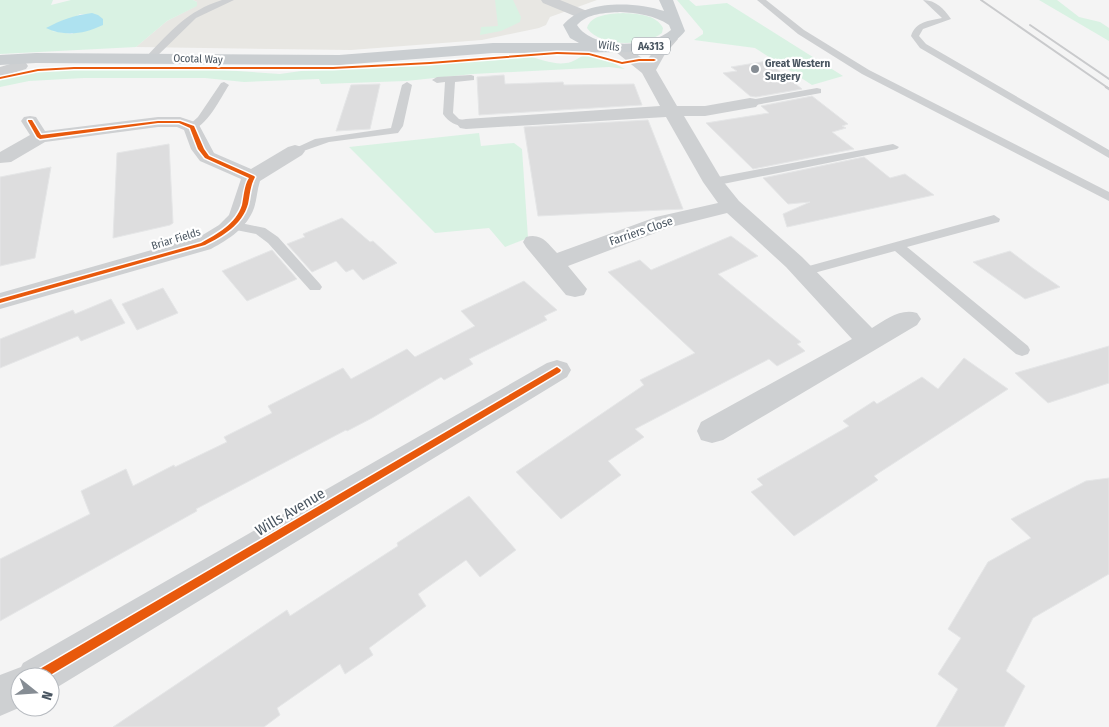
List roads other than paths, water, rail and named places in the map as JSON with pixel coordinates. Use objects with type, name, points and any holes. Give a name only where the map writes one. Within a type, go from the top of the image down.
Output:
[{"type":"main road","name":"A4313","points":[[561,28],[582,14],[636,0]]},
{"type":"main road","name":"A4313","points":[[666,0],[678,31],[671,39]]},
{"type":"main road","name":"A4313","points":[[613,7],[648,10],[665,15],[676,23]]},
{"type":"main road","name":"Ocotal Way","points":[[493,48],[561,28]]},
{"type":"main road","name":"Wills","points":[[561,28],[573,32],[578,37],[591,43],[614,48],[647,47],[671,39]]},
{"type":"main road","name":"Ocotal Way","points":[[0,60],[36,58],[150,58],[339,60],[493,48],[614,48]]},
{"type":"main road","name":"Ocotal Way","points":[[20,66],[83,59]]},
{"type":"street","points":[[548,0],[582,14]]},
{"type":"street","points":[[648,70],[659,52],[671,39]]},
{"type":"street","points":[[614,48],[648,70],[714,182],[731,206],[803,272],[870,342]]},
{"type":"street","points":[[0,70],[20,66]]},
{"type":"street","points":[[466,124],[498,131],[672,111],[705,111],[750,103]]},
{"type":"street","points":[[4,158],[35,129],[158,122],[180,122],[192,127],[201,149],[207,157],[252,177],[295,151]]},
{"type":"street","name":"Briar Fields","points":[[0,301],[203,244],[222,234],[238,220],[244,206],[248,183],[252,177]]},
{"type":"street","name":"Farriers Close","points":[[552,263],[664,222],[731,206]]},
{"type":"street","points":[[534,242],[575,289]]},
{"type":"street","points":[[712,431],[908,319]]},
{"type":"street","name":"Wills Avenue","points":[[55,667],[557,370]]},
{"type":"lane","points":[[150,58],[188,17],[202,9],[230,0]]},
{"type":"lane","points":[[760,0],[805,35],[846,62],[1109,197]]},
{"type":"lane","points":[[927,0],[943,13],[947,19],[928,23],[918,29],[915,36],[923,46],[1109,155]]},
{"type":"lane","points":[[437,80],[471,78]]},
{"type":"lane","points":[[450,79],[448,114],[451,119],[466,124]]},
{"type":"lane","points":[[192,127],[202,119],[224,84]]},
{"type":"lane","points":[[295,151],[329,139],[394,131],[398,126],[407,86]]},
{"type":"lane","points":[[750,103],[817,91]]},
{"type":"lane","points":[[714,182],[893,147]]},
{"type":"lane","points":[[803,272],[994,219]]},
{"type":"lane","points":[[231,225],[260,231],[273,240],[315,287]]},
{"type":"lane","points":[[897,246],[1022,350]]},
{"type":"water","points":[[92,13],[103,19],[103,25],[89,31],[74,33],[60,33],[46,28],[68,18]]},
{"type":"railway","points":[[981,0],[1108,88]]},
{"type":"railway","points":[[1030,25],[1109,79]]},
{"type":"place","name":"Great Western Surgery","points":[[755,69]]}]
